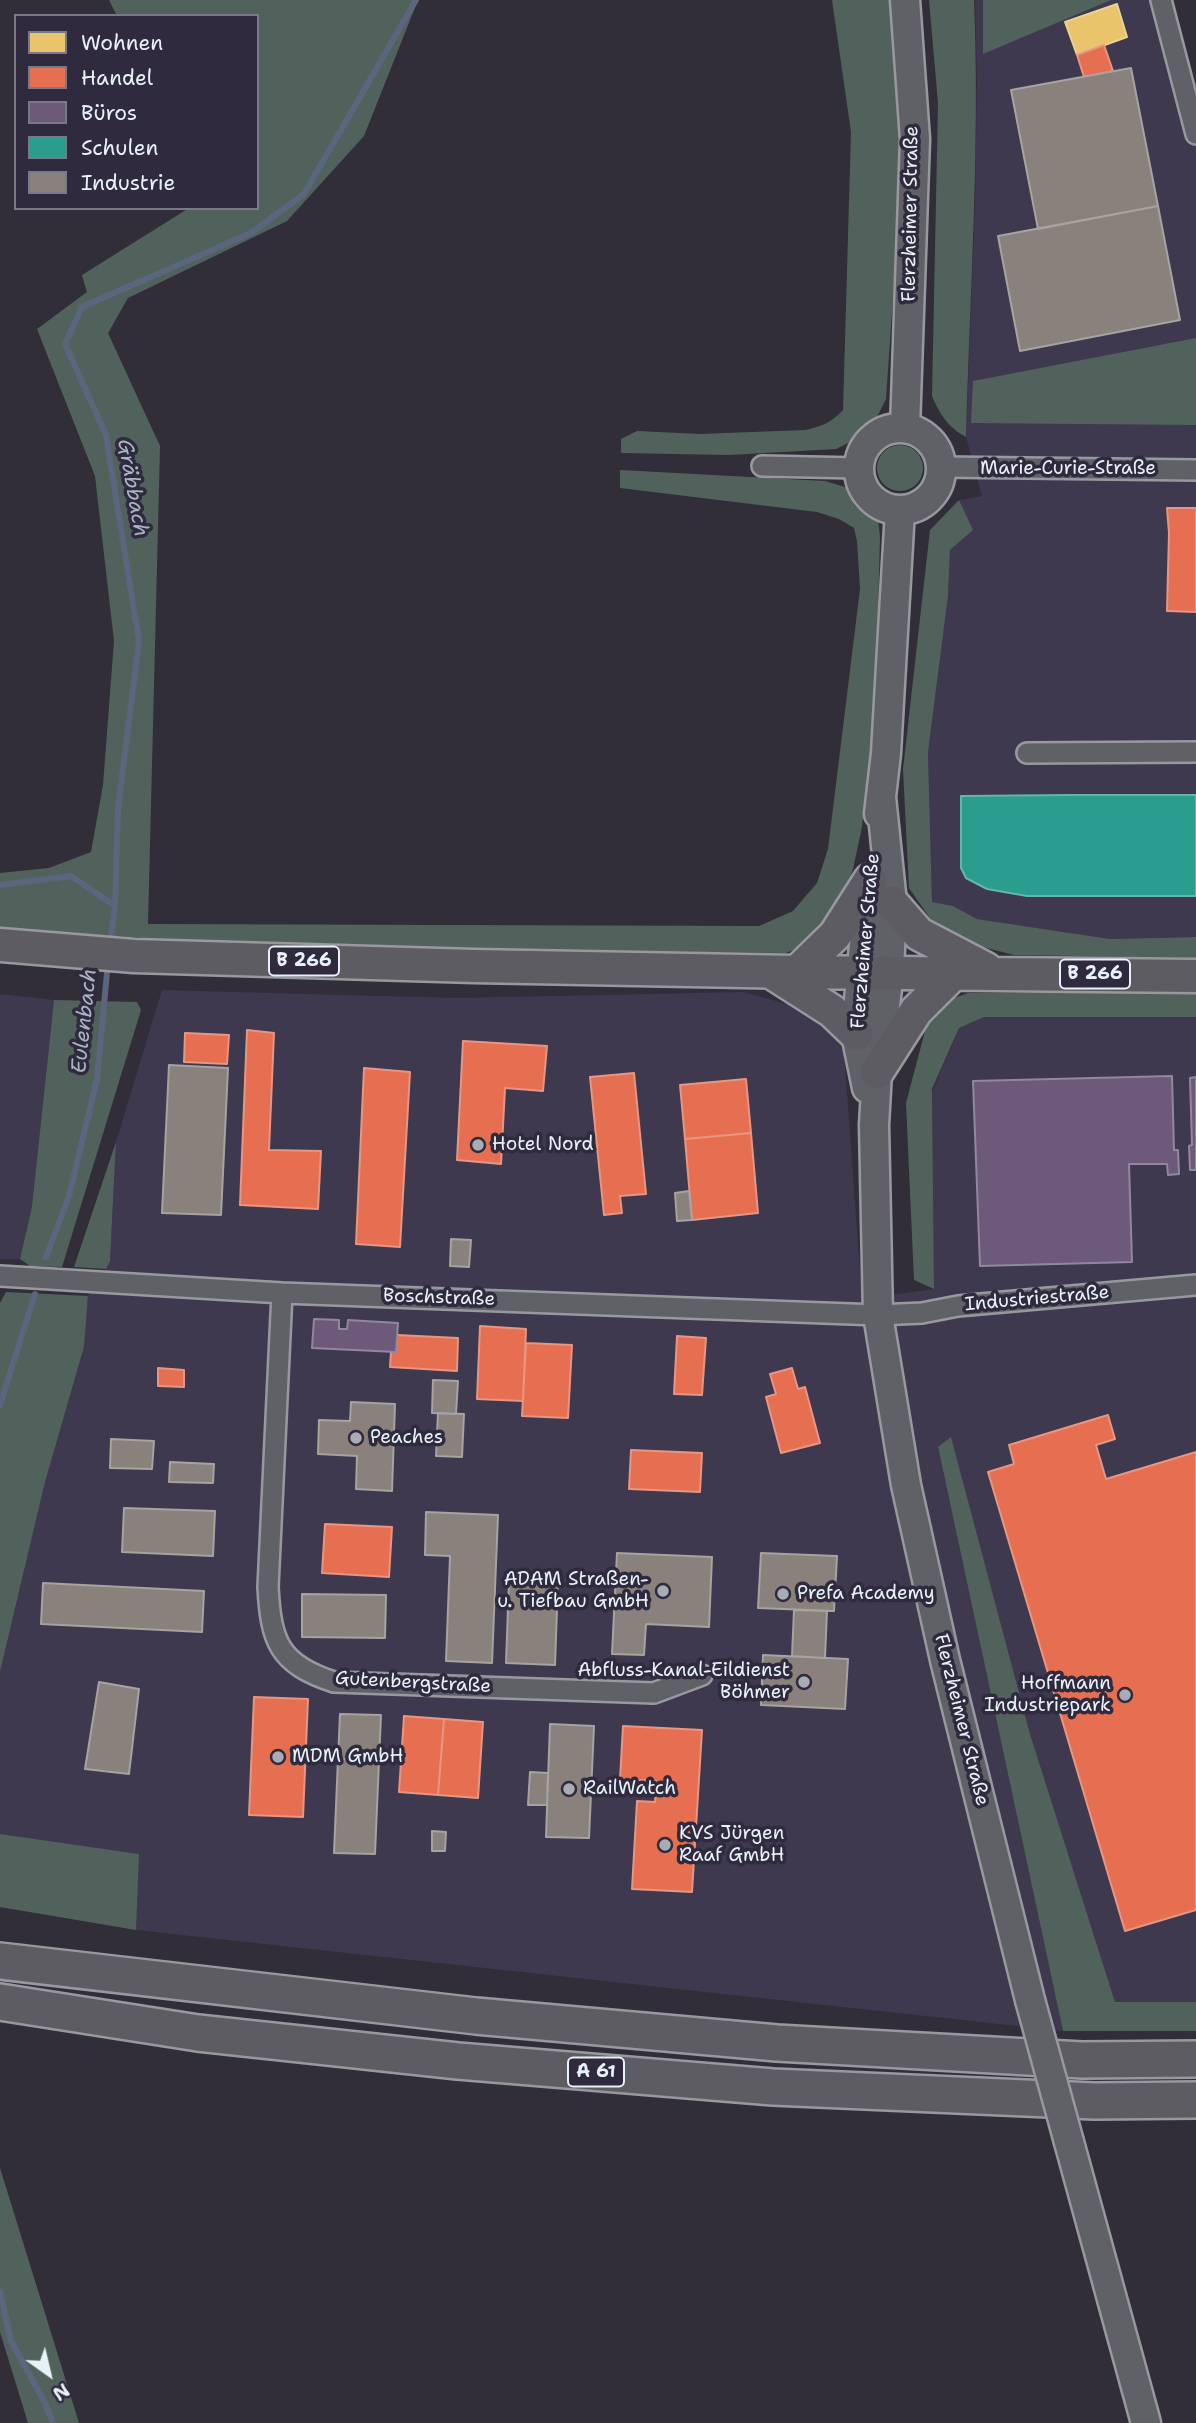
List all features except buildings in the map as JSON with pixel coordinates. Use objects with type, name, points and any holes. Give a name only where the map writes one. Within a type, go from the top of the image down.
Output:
[{"type":"highway","name":"A 61","points":[[0,1961],[476,2016],[777,2043],[1082,2060],[1196,2059]]},
{"type":"highway","name":"A 61","points":[[0,2003],[198,2033],[458,2061],[759,2086],[1094,2101],[1196,2100]]},
{"type":"main road","name":"Flerzheimer Straße","points":[[905,0],[915,139],[905,428]]},
{"type":"main road","points":[[905,428],[918,432],[930,441],[938,453],[941,467],[934,492],[913,507],[900,509],[887,508],[876,502],[861,481],[859,468],[861,455],[868,443],[878,434],[905,428]]},
{"type":"main road","name":"Flerzheimer Straße","points":[[900,509],[881,797],[870,880],[877,1072],[874,1125],[878,1315],[909,1498],[945,1660],[1030,2000],[1146,2423]]},
{"type":"main road","name":"Flerzheimer Straße","points":[[874,1125],[856,1034],[892,902],[881,797]]},
{"type":"main road","points":[[856,1034],[784,972],[835,935],[870,880]]},
{"type":"main road","points":[[892,902],[919,934],[994,972]]},
{"type":"main road","name":"B 266","points":[[0,945],[134,956],[474,966],[1196,976]]},
{"type":"main road","points":[[877,1072],[916,1011],[955,972]]},
{"type":"street","points":[[1161,0],[1196,134]]},
{"type":"street","points":[[762,466],[859,468]]},
{"type":"street","name":"Marie-Curie-Straße","points":[[941,467],[1196,470]]},
{"type":"street","points":[[1027,753],[1196,752]]},
{"type":"street","name":"Boschstraße","points":[[0,1276],[282,1293],[878,1315]]},
{"type":"street","name":"Industriestraße","points":[[878,1315],[922,1313],[958,1306],[1196,1285]]},
{"type":"street","name":"Gutenbergstraße","points":[[282,1293],[268,1587],[270,1622],[274,1638],[291,1660],[304,1671],[334,1682],[654,1693],[702,1675]]},
{"type":"shaded area","points":[[109,0],[418,0],[364,136],[287,221],[128,298],[108,333],[160,446],[148,924],[759,926],[793,911],[817,883],[828,849],[860,589],[854,528],[839,519],[817,512],[620,488],[620,470],[825,481],[848,488],[878,519],[880,536],[876,697],[862,827],[843,902],[810,943],[786,953],[307,948],[0,929],[0,873],[49,868],[91,852],[103,785],[114,641],[95,476],[37,329],[87,292],[82,275],[186,210],[259,210],[259,14],[116,14]]},
{"type":"shaded area","points":[[832,0],[896,0],[904,139],[886,399],[877,417],[852,441],[836,449],[729,455],[621,453],[621,439],[637,431],[700,434],[805,430],[826,423],[843,410],[851,132]]},
{"type":"shaded area","points":[[929,0],[974,0],[975,164],[966,437],[945,420],[932,396],[938,103]]},
{"type":"shaded area","points":[[975,0],[1170,0],[1196,89],[1196,937],[1110,939],[977,919],[953,906],[932,903],[928,752],[948,596],[950,550],[972,530],[959,500],[982,496],[966,437],[975,206]]},
{"type":"shaded area","points":[[983,0],[1111,0],[983,54]]},
{"type":"shaded area","points":[[1196,338],[1196,425],[971,423],[973,381]]},
{"type":"shaded area","points":[[900,445],[909,446],[916,452],[922,459],[922,477],[916,484],[909,490],[900,491],[891,490],[884,484],[878,477],[877,468],[878,459],[884,452],[891,446]]},
{"type":"shaded area","points":[[959,500],[973,530],[950,550],[948,596],[928,752],[932,902],[953,906],[977,919],[1110,939],[1196,937],[1196,958],[1014,955],[943,937],[909,888],[903,769],[930,530]]},
{"type":"shaded area","points":[[162,990],[455,998],[743,992],[802,1008],[826,1024],[844,1051],[862,1299],[934,1289],[932,1092],[959,1028],[984,1017],[1196,1017],[1196,2002],[1115,2002],[1030,1734],[951,1438],[938,1448],[1063,2031],[136,1930],[138,1854],[0,1834],[0,1672],[45,1482],[84,1347],[88,1296],[110,1261],[116,1142]]},
{"type":"shaded area","points":[[1196,992],[1196,1017],[984,1017],[959,1028],[932,1089],[934,1289],[914,1280],[906,1103],[930,1012],[946,1001],[968,993]]},
{"type":"shaded area","points":[[0,994],[54,1000],[32,1206],[20,1259],[0,1259]]},
{"type":"shaded area","points":[[54,1000],[137,1002],[141,1010],[62,1267],[30,1266],[20,1259],[32,1206]]},
{"type":"shaded area","points":[[116,1142],[110,1261],[106,1269],[74,1267]]},
{"type":"shaded area","points":[[6,1292],[88,1296],[84,1347],[45,1482],[0,1672],[0,1303]]},
{"type":"shaded area","points":[[951,1437],[1030,1734],[1115,2002],[1196,2002],[1196,2031],[1063,2031],[938,1447]]},
{"type":"shaded area","points":[[0,1834],[139,1854],[136,1930],[0,1907]]},
{"type":"shaded area","points":[[0,2168],[79,2423],[28,2423],[0,2332]]},
{"type":"waterway","name":"Gräbbach","points":[[110,945],[115,906],[118,808],[139,641],[106,435],[65,344],[82,307],[251,233],[304,194],[416,0]]},
{"type":"waterway","name":"Eulenbach","points":[[0,885],[71,876],[115,906]]},
{"type":"waterway","name":"Eulenbach","points":[[46,1257],[69,1196],[97,1079],[108,962]]},
{"type":"waterway","name":"Eulenbach","points":[[0,1405],[35,1294]]},
{"type":"waterway","name":"Eulenbach","points":[[0,2292],[11,2341],[53,2423]]},
{"type":"place","name":"Hotel Nord","points":[[478,1145]]},
{"type":"place","name":"Peaches","points":[[356,1438]]},
{"type":"place","name":"ADAM Straßen- u. Tiefbau GmbH","points":[[663,1591]]},
{"type":"place","name":"Prefa Academy","points":[[783,1594]]},
{"type":"place","name":"Abfluss-Kanal-Eildienst Böhmer","points":[[804,1682]]},
{"type":"place","name":"Hoffmann Industriepark","points":[[1125,1695]]},
{"type":"place","name":"MDM GmbH","points":[[278,1757]]},
{"type":"place","name":"RailWatch","points":[[569,1789]]},
{"type":"place","name":"KVS Jürgen Raaf GmbH","points":[[665,1845]]}]
